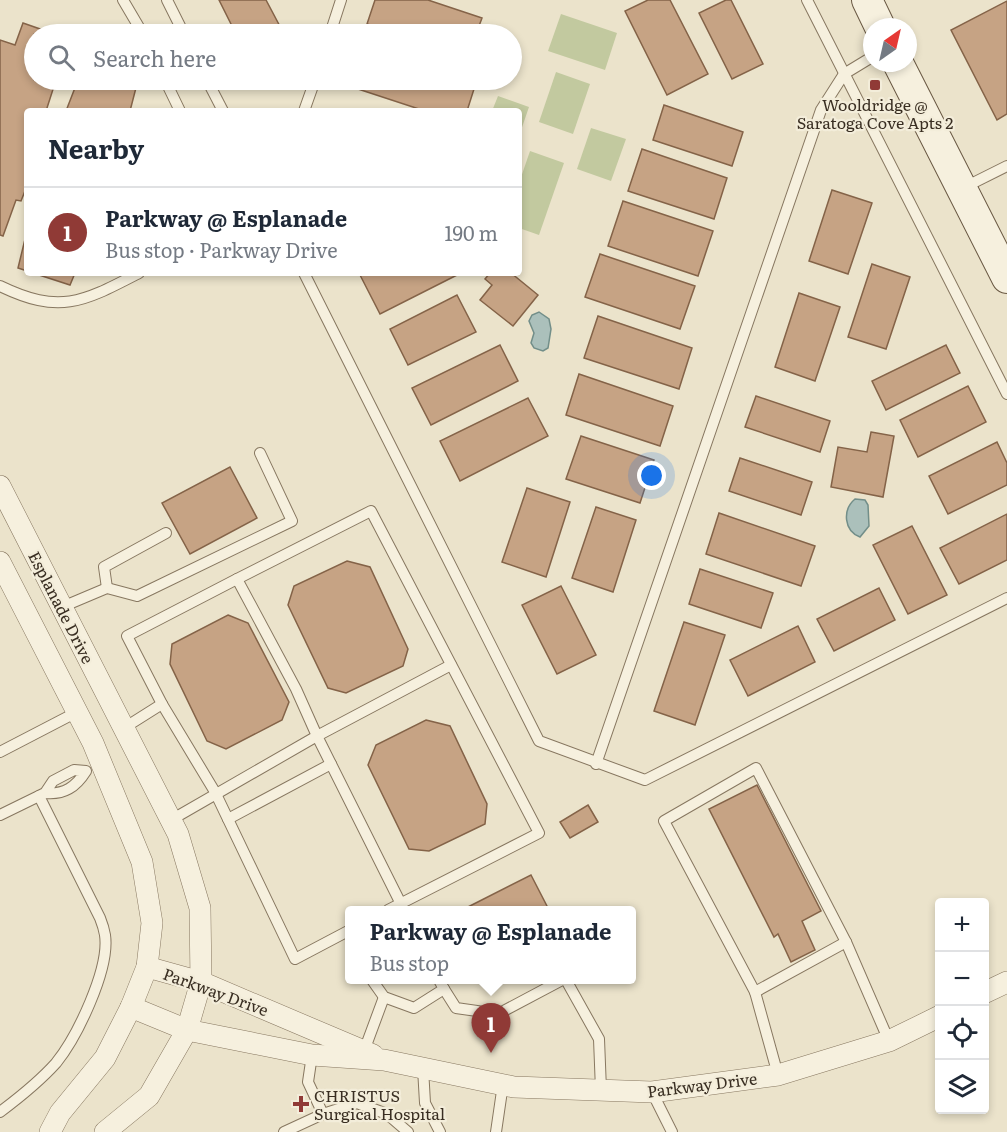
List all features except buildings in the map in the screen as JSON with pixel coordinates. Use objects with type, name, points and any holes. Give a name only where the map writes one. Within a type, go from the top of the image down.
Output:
[{"type":"main road","points":[[867,0],[876,18]]},
{"type":"main road","points":[[903,72],[1007,278]]},
{"type":"street","name":"Esplanade Drive","points":[[0,486],[178,834],[200,908],[201,982],[187,1030],[149,1096],[105,1132]]},
{"type":"street","name":"Esplanade Drive","points":[[0,562],[93,743],[94,768],[142,862],[152,922],[147,967],[131,1007],[105,1058],[60,1113],[50,1132]]},
{"type":"street","points":[[93,743],[124,728]]},
{"type":"street","name":"Parkway Drive","points":[[147,967],[201,982],[384,1060]]},
{"type":"street","points":[[989,991],[1007,982]]},
{"type":"street","name":"Parkway Drive","points":[[131,1007],[187,1030],[312,1055],[384,1060],[504,1084],[652,1092],[778,1075],[890,1041],[935,1018]]},
{"type":"lane","points":[[123,0],[137,24]]},
{"type":"lane","points":[[167,0],[179,24]]},
{"type":"lane","points":[[333,24],[341,0]]},
{"type":"lane","points":[[807,0],[1007,393]]},
{"type":"lane","points":[[596,764],[821,110],[844,74],[863,62]]},
{"type":"lane","points":[[170,90],[179,108]]},
{"type":"lane","points":[[212,90],[221,108]]},
{"type":"lane","points":[[305,108],[311,90]]},
{"type":"lane","points":[[962,189],[1007,166]]},
{"type":"lane","points":[[0,286],[23,297],[67,304],[86,298],[133,276]]},
{"type":"lane","points":[[306,276],[539,741],[596,764],[645,780],[1007,598]]},
{"type":"lane","points":[[62,607],[107,588],[138,596],[292,521],[260,453]]},
{"type":"lane","points":[[345,933],[295,959],[215,792],[162,704],[127,636],[370,511],[539,833],[397,906]]},
{"type":"lane","points":[[107,588],[104,567],[166,533]]},
{"type":"lane","points":[[237,579],[296,689],[401,904]]},
{"type":"lane","points":[[171,820],[215,792],[451,665]]},
{"type":"lane","points":[[124,728],[162,704]]},
{"type":"lane","points":[[0,752],[77,712]]},
{"type":"lane","points":[[228,819],[331,764]]},
{"type":"lane","points":[[0,815],[42,794],[58,794],[78,784],[94,768]]},
{"type":"lane","points":[[778,1075],[756,992],[664,821],[756,768],[846,942],[890,1041]]},
{"type":"lane","points":[[0,1112],[29,1090],[57,1062],[74,1035],[94,992],[103,960],[106,937],[100,918],[42,794]]},
{"type":"lane","points":[[756,992],[846,942]]},
{"type":"lane","points":[[375,984],[384,997],[414,1008],[442,984],[456,1008],[498,1014],[556,984]]},
{"type":"lane","points":[[566,984],[599,1039],[601,1090]]},
{"type":"lane","points":[[364,1051],[384,997]]},
{"type":"lane","points":[[312,1055],[308,1082],[323,1114]]},
{"type":"lane","points":[[423,1068],[425,1103],[440,1132]]},
{"type":"lane","points":[[496,1132],[504,1084]]},
{"type":"lane","points":[[652,1092],[672,1132]]},
{"type":"lane","points":[[284,1132],[323,1114],[357,1103],[387,1114],[408,1132]]},
{"type":"green space","points":[[561,14],[617,33],[605,70],[548,51]]},
{"type":"green space","points":[[556,72],[590,84],[573,134],[539,122]]},
{"type":"green space","points":[[498,96],[529,107],[522,127],[522,108],[493,108]]},
{"type":"green space","points":[[591,128],[626,139],[611,181],[577,169]]},
{"type":"green space","points":[[530,151],[564,163],[539,235],[522,229],[522,174]]},
{"type":"water","points":[[539,312],[549,319],[551,329],[548,348],[543,351],[534,348],[531,343],[534,333],[529,321],[532,315]]},
{"type":"water","points":[[855,499],[865,500],[868,505],[869,526],[860,537],[851,530],[847,520],[848,509]]},
{"type":"place","name":"Wooldridge @ Saratoga Cove Apts 2","points":[[875,85]]},
{"type":"place","name":"Parkway @ Esplanade","points":[[491,1053]]},
{"type":"place","name":"CHRISTUS Surgical Hospital","points":[[301,1104]]}]
